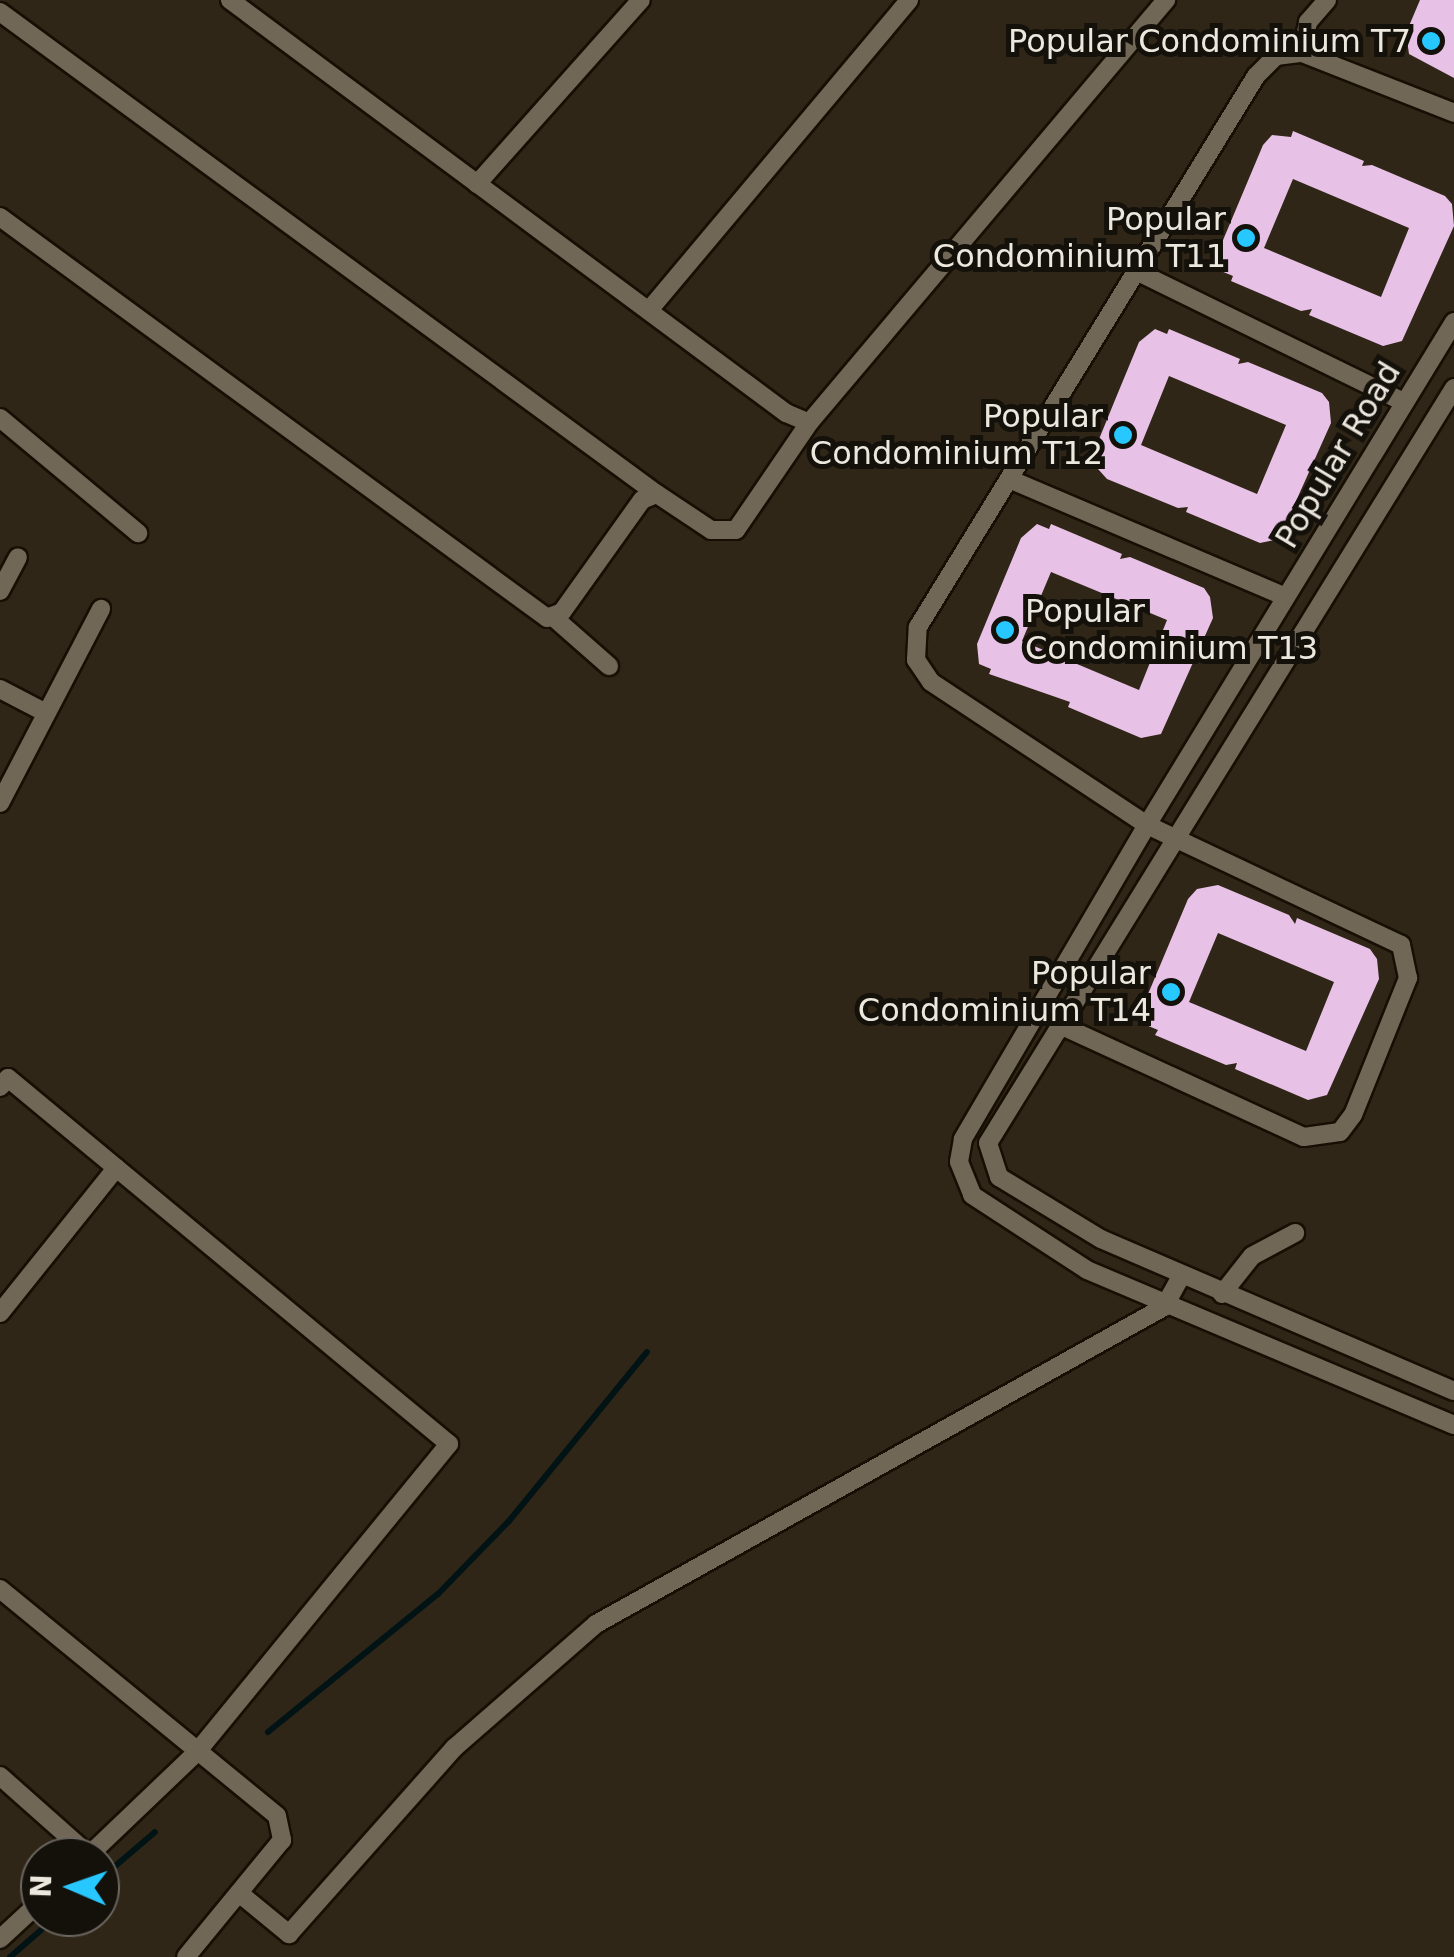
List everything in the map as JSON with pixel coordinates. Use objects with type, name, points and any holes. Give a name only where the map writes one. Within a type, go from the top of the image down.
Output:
[{"type":"street","points":[[230,0],[786,414],[809,423]]},
{"type":"street","points":[[477,184],[640,0]]},
{"type":"street","points":[[650,309],[909,0]]},
{"type":"street","points":[[0,12],[657,494],[711,530],[736,530],[809,423],[1166,0]]},
{"type":"street","points":[[1302,53],[1308,22],[1327,0]]},
{"type":"street","points":[[1060,1025],[1304,1137],[1340,1132],[1354,1116],[1408,978],[1402,945],[1147,825],[931,682],[916,660],[918,627],[1256,76],[1276,56],[1302,53],[1454,113]]},
{"type":"street","points":[[0,217],[552,616],[609,666]]},
{"type":"street","points":[[1138,272],[1405,403]]},
{"type":"street","name":"Popular Road","points":[[959,1162],[963,1138],[1147,825],[1454,322]]},
{"type":"street","name":"Popular Road","points":[[990,1161],[988,1143],[1451,399]]},
{"type":"street","points":[[0,418],[138,533]]},
{"type":"street","points":[[1009,479],[1286,597]]},
{"type":"street","points":[[552,616],[562,612],[642,500],[657,494]]},
{"type":"street","points":[[0,591],[18,557]]},
{"type":"street","points":[[0,803],[100,609]]},
{"type":"street","points":[[0,689],[46,713]]},
{"type":"street","points":[[0,1087],[8,1078],[449,1444],[196,1753],[108,1837]]},
{"type":"street","points":[[1454,1391],[1222,1294],[1084,1229],[999,1177],[990,1161],[959,1162],[972,1195],[1087,1270],[1164,1307],[1454,1426]]},
{"type":"street","points":[[0,1313],[116,1168]]},
{"type":"street","points":[[1222,1294],[1252,1256],[1295,1233]]},
{"type":"street","points":[[239,1892],[289,1934],[454,1748],[596,1624],[1164,1307],[1181,1276]]},
{"type":"street","points":[[1424,1412],[1435,1383]]},
{"type":"street","points":[[0,1589],[196,1753],[278,1816],[282,1840],[186,1957]]},
{"type":"street","points":[[0,1776],[67,1837]]},
{"type":"street","points":[[0,1939],[20,1920]]},
{"type":"building","name":"Popular Condominium T7","points":[[1420,0],[1454,0],[1454,78],[1409,54],[1406,33]]},
{"type":"building","name":"Popular Condominium T11","points":[[1293,131],[1364,161],[1362,166],[1372,165],[1445,196],[1452,204],[1454,226],[1402,341],[1383,346],[1309,315],[1312,309],[1301,311],[1231,281],[1233,276],[1221,271],[1218,252],[1263,145],[1272,135],[1291,137]],"holes":[[[1293,179],[1409,228],[1381,297],[1264,248]]]},
{"type":"building","name":"Popular Condominium T12","points":[[1155,329],[1167,334],[1169,329],[1240,359],[1238,364],[1248,362],[1322,393],[1329,402],[1331,423],[1279,539],[1260,543],[1186,512],[1188,507],[1178,508],[1107,479],[1098,469],[1095,449],[1139,342]],"holes":[[[1169,376],[1286,425],[1257,494],[1141,445]]]},
{"type":"building","name":"Popular Condominium T13","points":[[1037,524],[1049,529],[1051,524],[1122,554],[1120,559],[1130,557],[1204,588],[1210,597],[1213,618],[1161,734],[1141,738],[1068,707],[1070,702],[989,674],[991,669],[979,664],[977,644],[1021,538]],"holes":[[[1051,572],[1167,620],[1139,690],[1022,641]]]},
{"type":"building","name":"Popular Condominium T14","points":[[1218,885],[1289,915],[1295,924],[1297,918],[1370,949],[1377,959],[1379,979],[1327,1095],[1308,1100],[1235,1069],[1237,1063],[1226,1065],[1155,1035],[1158,1030],[1146,1025],[1143,1006],[1188,899],[1197,889]],"holes":[[[1218,933],[1334,982],[1306,1051],[1189,1002]]]},
{"type":"waterway","points":[[268,1732],[438,1594],[509,1521],[647,1352]]},
{"type":"waterway","points":[[120,1862],[155,1832]]},
{"type":"waterway","points":[[10,1957],[33,1937]]},
{"type":"place","name":"Popular Condominium T7","points":[[1431,41]]},
{"type":"place","name":"Popular Condominium T11","points":[[1246,238]]},
{"type":"place","name":"Popular Condominium T12","points":[[1123,435]]},
{"type":"place","name":"Popular Condominium T13","points":[[1005,630]]},
{"type":"place","name":"Popular Condominium T14","points":[[1171,992]]}]
